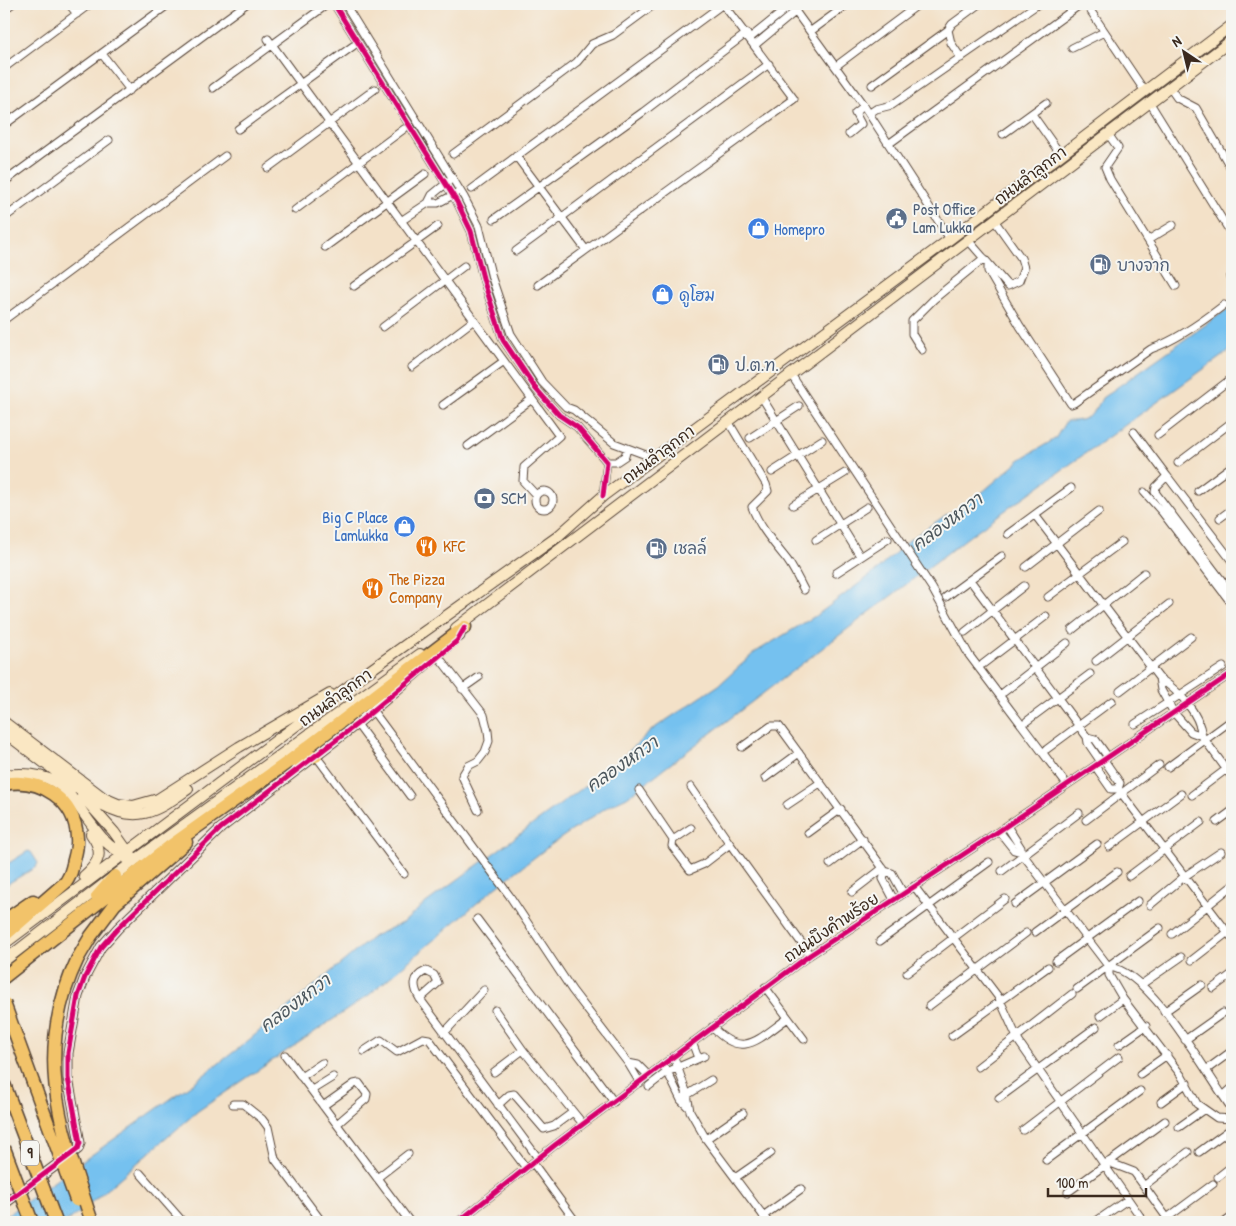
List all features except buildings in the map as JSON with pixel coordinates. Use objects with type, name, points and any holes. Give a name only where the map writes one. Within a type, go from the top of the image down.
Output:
[{"type":"highway","points":[[4,977],[168,847],[288,762],[465,627]]},
{"type":"highway","points":[[288,762],[316,756]]},
{"type":"highway","points":[[4,784],[29,783],[54,794],[69,811],[77,838],[77,851],[72,865],[72,872],[59,890],[4,936]]},
{"type":"highway","points":[[92,1222],[63,1130],[55,1096],[55,1037],[60,1009],[78,958],[90,936],[115,904],[172,856],[213,816]]},
{"type":"highway","points":[[4,921],[53,887],[72,865]]},
{"type":"highway","points":[[4,972],[46,935],[102,893],[115,876]]},
{"type":"highway","points":[[4,1003],[84,1222]]},
{"type":"highway","name":"9","points":[[4,1084],[56,1222]]},
{"type":"highway","name":"9","points":[[4,1148],[32,1222]]},
{"type":"main road","name":"ถนนลำลูกกา","points":[[4,944],[350,685],[557,537],[603,496],[950,239],[1232,25]]},
{"type":"main road","name":"ถนนลำลูกกา","points":[[1144,90],[1156,87],[1232,31]]},
{"type":"main road","name":"ถนนลำลูกกา","points":[[4,961],[189,821],[476,613],[790,373],[1232,40]]},
{"type":"main road","points":[[465,627],[476,613]]},
{"type":"main road","points":[[4,722],[104,798],[118,804],[138,805],[151,802],[170,792],[239,747],[317,700],[350,685]]},
{"type":"main road","points":[[4,732],[112,810],[132,814],[146,813],[168,803],[317,700]]},
{"type":"main road","points":[[42,761],[79,793],[105,822],[133,863]]},
{"type":"main road","points":[[4,775],[28,773],[53,780],[65,789],[112,848],[125,852]]},
{"type":"main road","points":[[181,810],[189,821]]},
{"type":"main road","points":[[21,931],[35,913],[80,879],[96,864],[99,846],[89,829],[83,812]]},
{"type":"main road","points":[[96,829],[107,836],[110,832],[105,822]]},
{"type":"street","points":[[4,10],[12,4]]},
{"type":"street","points":[[69,4],[76,14]]},
{"type":"street","points":[[4,68],[90,4]]},
{"type":"street","points":[[4,125],[169,4]]},
{"type":"street","points":[[4,182],[246,4]]},
{"type":"street","points":[[334,4],[445,184],[471,231],[503,340],[536,389],[559,415],[568,420],[592,444],[607,462],[603,496]]},
{"type":"street","points":[[345,4],[459,190],[478,226],[511,334],[542,382],[566,407],[574,410],[601,434],[627,449],[654,458]]},
{"type":"street","points":[[453,154],[577,62],[592,44],[613,35],[655,4]]},
{"type":"street","points":[[472,189],[723,4],[749,36],[794,99],[538,285]]},
{"type":"street","points":[[811,31],[848,4]]},
{"type":"street","points":[[836,66],[919,4]]},
{"type":"street","points":[[872,85],[948,30],[952,24],[979,4]]},
{"type":"street","points":[[870,113],[876,109],[892,105],[1038,4]]},
{"type":"street","points":[[890,143],[1081,4]]},
{"type":"street","points":[[1086,4],[1144,90]]},
{"type":"street","points":[[213,88],[325,6]]},
{"type":"street","points":[[494,219],[695,74],[793,7]]},
{"type":"street","points":[[793,7],[870,113],[950,239]]},
{"type":"street","points":[[755,45],[793,7]]},
{"type":"street","points":[[948,30],[951,43],[961,58]]},
{"type":"street","points":[[1072,48],[1104,32]]},
{"type":"street","points":[[268,39],[559,436],[524,467],[523,481],[536,495]]},
{"type":"street","points":[[238,129],[353,46]]},
{"type":"street","points":[[102,54],[130,90]]},
{"type":"street","points":[[516,251],[769,64]]},
{"type":"street","points":[[386,88],[394,83]]},
{"type":"street","points":[[1170,88],[1177,98],[1196,108],[1232,170]]},
{"type":"street","points":[[268,168],[375,89]]},
{"type":"street","points":[[1003,134],[1046,103]]},
{"type":"street","points":[[1150,103],[1232,234]]},
{"type":"street","points":[[849,134],[862,124],[854,113],[864,106]]},
{"type":"street","points":[[1032,114],[1061,155]]},
{"type":"street","points":[[295,210],[404,129]]},
{"type":"street","points":[[1108,134],[1118,148],[1105,167],[1176,286]]},
{"type":"street","points":[[4,218],[109,140]]},
{"type":"street","points":[[4,320],[225,156]]},
{"type":"street","points":[[516,156],[586,250]]},
{"type":"street","points":[[324,247],[425,174]]},
{"type":"street","points":[[401,221],[428,203],[432,195],[452,179]]},
{"type":"street","points":[[428,203],[438,203],[452,197],[459,190]]},
{"type":"street","points":[[968,240],[1008,286],[1019,281],[1024,268],[1021,258],[994,220]]},
{"type":"street","points":[[1148,240],[1174,225]]},
{"type":"street","points":[[354,286],[438,226]]},
{"type":"street","points":[[986,260],[988,271],[1020,326],[1071,404],[1151,349],[1164,345],[1202,322],[1224,305]]},
{"type":"street","points":[[922,350],[912,334],[912,322],[934,299],[986,260]]},
{"type":"street","points":[[383,327],[464,266]]},
{"type":"street","points":[[489,296],[497,293]]},
{"type":"street","points":[[412,367],[474,320]]},
{"type":"street","points":[[442,406],[504,361]]},
{"type":"street","points":[[790,373],[932,588],[969,655],[1067,785]]},
{"type":"street","points":[[1158,435],[1232,379]]},
{"type":"street","points":[[761,396],[860,556]]},
{"type":"street","points":[[468,446],[532,399]]},
{"type":"street","points":[[750,438],[799,406]]},
{"type":"street","points":[[568,420],[574,410]]},
{"type":"street","points":[[728,421],[766,484],[768,491],[752,507],[775,547],[785,557],[804,590]]},
{"type":"street","points":[[1178,463],[1232,422]]},
{"type":"street","points":[[1134,432],[1232,561]]},
{"type":"street","points":[[592,444],[601,434]]},
{"type":"street","points":[[772,472],[822,440]]},
{"type":"street","points":[[607,462],[616,462],[625,456],[627,449]]},
{"type":"street","points":[[1198,491],[1232,466]]},
{"type":"street","points":[[793,505],[845,473]]},
{"type":"street","points":[[1167,476],[1156,486],[1156,492],[1232,594]]},
{"type":"street","points":[[1008,534],[1071,488]]},
{"type":"street","points":[[1144,492],[1162,512],[1232,604]]},
{"type":"street","points":[[816,540],[867,507]]},
{"type":"street","points":[[1220,518],[1232,509]]},
{"type":"street","points":[[1026,567],[1099,511]]},
{"type":"street","points":[[1035,515],[1055,544],[1159,678],[1169,685],[1187,704],[1200,724],[1203,738]]},
{"type":"street","points":[[836,573],[888,538]]},
{"type":"street","points":[[1048,597],[1122,542]]},
{"type":"street","points":[[946,597],[1002,556]]},
{"type":"street","points":[[1072,630],[1102,604],[1144,573]]},
{"type":"street","points":[[970,580],[1016,638],[1079,725],[1088,736],[1095,739],[1111,789],[1120,792],[1231,933],[1192,960]]},
{"type":"street","points":[[965,632],[1024,586]]},
{"type":"street","points":[[1096,661],[1169,604]]},
{"type":"street","points":[[983,664],[1046,616]]},
{"type":"street","points":[[4,1204],[78,1149],[80,1143],[68,1078],[68,1053],[78,996],[94,957],[118,928],[221,828],[373,711],[457,641],[465,627]]},
{"type":"street","points":[[1120,691],[1191,637]]},
{"type":"street","points":[[1004,692],[1068,643]]},
{"type":"street","points":[[438,656],[484,715],[489,741],[485,752],[478,761],[468,766],[462,776],[478,810]]},
{"type":"street","points":[[1135,724],[1223,667]]},
{"type":"street","points":[[1026,721],[1090,674]]},
{"type":"street","name":"ถนนบึงคำพร้อย","points":[[458,1222],[535,1160],[640,1083],[764,987],[1232,674]]},
{"type":"street","points":[[462,689],[479,676]]},
{"type":"street","points":[[1159,678],[1161,690],[1174,713],[1191,732],[1203,738],[1229,767],[1232,777]]},
{"type":"street","points":[[1048,749],[1112,701]]},
{"type":"street","points":[[373,711],[476,849],[572,990],[628,1062],[640,1083]]},
{"type":"street","points":[[1168,767],[1203,738],[1232,720]]},
{"type":"street","points":[[357,724],[410,796]]},
{"type":"street","points":[[742,747],[761,732],[775,725],[779,726],[884,869],[892,873],[903,893]]},
{"type":"street","points":[[766,778],[799,753]]},
{"type":"street","points":[[316,756],[404,874]]},
{"type":"street","points":[[1102,761],[1120,783],[1120,792]]},
{"type":"street","points":[[1086,820],[1120,792],[1159,765]]},
{"type":"street","points":[[1192,795],[1229,767]]},
{"type":"street","points":[[787,805],[820,782]]},
{"type":"street","points":[[691,787],[810,955]]},
{"type":"street","points":[[640,790],[673,840],[672,846],[675,851],[690,870],[704,864],[730,844]]},
{"type":"street","points":[[1108,847],[1181,794]]},
{"type":"street","points":[[808,834],[841,810]]},
{"type":"street","points":[[1217,822],[1232,811]]},
{"type":"street","points":[[1002,871],[1022,853],[1079,813]]},
{"type":"street","points":[[1129,876],[1201,822]]},
{"type":"street","points":[[1007,826],[1021,848],[1022,853],[1108,966],[1109,975],[1123,999],[1146,1026],[1187,1083],[1193,1098],[1203,1110],[1217,1118],[1232,1119]]},
{"type":"street","points":[[673,840],[691,828]]},
{"type":"street","points":[[999,831],[1014,850],[1022,853]]},
{"type":"street","points":[[830,864],[863,839]]},
{"type":"street","points":[[1014,904],[1096,844]]},
{"type":"street","points":[[1150,905],[1185,876],[1221,852]]},
{"type":"street","points":[[880,941],[989,862]]},
{"type":"street","points":[[852,892],[884,869]]},
{"type":"street","points":[[884,869],[883,879],[894,900]]},
{"type":"street","points":[[1035,932],[1117,872]]},
{"type":"street","points":[[914,886],[1000,1002],[1017,1038],[1058,1101],[1105,1164],[1127,1200],[1144,1222]]},
{"type":"street","points":[[1172,934],[1232,886]]},
{"type":"street","points":[[907,973],[1005,899]]},
{"type":"street","points":[[1056,961],[1138,901]]},
{"type":"street","points":[[477,919],[614,1102]]},
{"type":"street","points":[[978,1066],[1160,928]]},
{"type":"street","points":[[929,1006],[1026,933]]},
{"type":"street","points":[[1142,984],[1181,957]]},
{"type":"street","points":[[1108,966],[1127,972],[1142,984],[1185,1040],[1232,1108]]},
{"type":"street","points":[[952,1036],[1048,967]]},
{"type":"street","points":[[1213,988],[1232,974]]},
{"type":"street","points":[[1164,1012],[1202,984]]},
{"type":"street","points":[[764,987],[804,1039]]},
{"type":"street","points":[[444,1033],[484,990]]},
{"type":"street","points":[[420,999],[498,1105],[576,1222]]},
{"type":"street","points":[[1100,1016],[1123,999]]},
{"type":"street","points":[[495,1010],[523,1050],[584,1124]]},
{"type":"street","points":[[1185,1040],[1223,1013]]},
{"type":"street","points":[[712,1027],[721,1037],[741,1046],[752,1043],[788,1018]]},
{"type":"street","points":[[1119,1045],[1146,1026]]},
{"type":"street","points":[[999,1098],[1096,1027]]},
{"type":"street","points":[[364,1051],[381,1040],[397,1052],[423,1038],[429,1039],[526,1168]]},
{"type":"street","points":[[649,1086],[667,1072],[701,1057],[692,1042]]},
{"type":"street","points":[[494,1072],[523,1050]]},
{"type":"street","points":[[1206,1070],[1232,1051]]},
{"type":"street","points":[[285,1055],[410,1222]]},
{"type":"street","points":[[1140,1074],[1167,1055]]},
{"type":"street","points":[[674,1057],[676,1068],[687,1094],[689,1107],[706,1140],[766,1219],[801,1190]]},
{"type":"street","points":[[1023,1130],[1058,1101],[1119,1057]]},
{"type":"street","points":[[628,1062],[638,1065],[649,1076]]},
{"type":"street","points":[[301,1076],[322,1063]]},
{"type":"street","points":[[664,1064],[681,1100],[689,1107]]},
{"type":"street","points":[[312,1090],[333,1077]]},
{"type":"street","points":[[681,1100],[687,1094],[711,1080]]},
{"type":"street","points":[[323,1106],[354,1084],[359,1083],[366,1094],[366,1099],[337,1124]]},
{"type":"street","points":[[1161,1102],[1187,1083]]},
{"type":"street","points":[[1223,1096],[1232,1088]]},
{"type":"street","points":[[1046,1160],[1140,1091]]},
{"type":"street","points":[[498,1105],[509,1095],[514,1094],[544,1129],[554,1126],[573,1112]]},
{"type":"street","points":[[233,1104],[242,1104],[262,1119],[268,1128],[274,1159],[322,1222]]},
{"type":"street","points":[[1179,1126],[1203,1110]]},
{"type":"street","points":[[706,1140],[743,1113]]},
{"type":"street","points":[[1068,1192],[1165,1121]]},
{"type":"street","points":[[1199,1152],[1232,1128]]},
{"type":"street","points":[[1145,1185],[1188,1152]]},
{"type":"street","points":[[735,1178],[771,1153]]},
{"type":"street","points":[[377,1178],[408,1154]]},
{"type":"street","points":[[1105,1164],[1134,1172],[1169,1220],[1212,1184]]},
{"type":"street","points":[[1218,1176],[1232,1166]]},
{"type":"street","points":[[140,1173],[184,1222]]},
{"type":"street","points":[[1095,1222],[1127,1200]]},
{"type":"street","points":[[1225,1222],[1232,1217]]},
{"type":"water","name":"คลองหกวา","points":[[1232,306],[1232,349],[975,532],[627,797],[610,805],[552,844],[496,887],[369,995],[198,1111],[79,1213],[65,1222],[4,1222],[4,1217],[196,1081],[244,1044],[374,936],[404,922],[423,905],[614,765],[653,729],[719,685],[754,653],[817,615],[876,571],[909,540],[946,515],[972,501],[1021,459],[1055,439],[1066,421],[1085,419],[1093,413],[1102,398]]},
{"type":"water","points":[[28,851],[31,852],[38,863],[36,867],[4,886],[4,866]]},
{"type":"cycle path","points":[[334,4],[457,202],[471,231],[484,282],[503,340],[536,389],[559,415],[577,427],[607,462],[603,496]]},
{"type":"cycle path","points":[[4,1204],[78,1149],[80,1143],[68,1078],[68,1053],[78,996],[85,977],[101,947],[118,928],[221,828],[357,724],[457,641],[465,627]]},
{"type":"cycle path","points":[[458,1222],[555,1145],[810,955],[999,831],[1232,673]]},
{"type":"place","name":"Post Office Lam Lukka","points":[[897,218]]},
{"type":"place","name":"Homepro","points":[[758,229]]},
{"type":"place","name":"บางจาก","points":[[1101,265]]},
{"type":"place","name":"ดูโฮม","points":[[663,295]]},
{"type":"place","name":"ป.ต.ท.","points":[[719,365]]},
{"type":"place","name":"SCM","points":[[485,498]]},
{"type":"place","name":"Big C Place Lamlukka","points":[[404,526]]},
{"type":"place","name":"KFC","points":[[427,546]]},
{"type":"place","name":"เชลล์","points":[[657,548]]},
{"type":"place","name":"The Pizza Company","points":[[373,588]]}]
